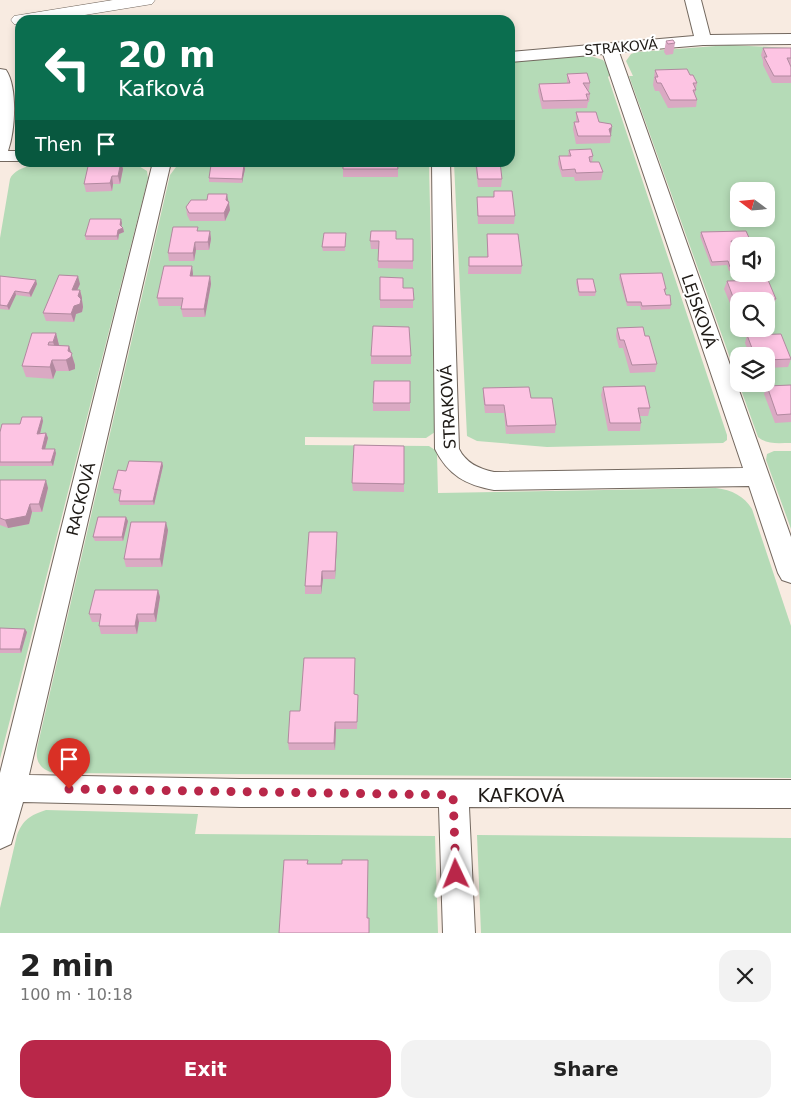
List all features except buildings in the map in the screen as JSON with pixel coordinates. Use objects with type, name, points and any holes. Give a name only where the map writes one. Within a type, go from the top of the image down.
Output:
[{"type":"street","points":[[52,15],[146,0]]},
{"type":"street","points":[[692,0],[703,40]]},
{"type":"street","points":[[0,23],[15,21]]},
{"type":"street","name":"STRAKOVÁ","points":[[515,57],[703,40],[791,39]]},
{"type":"street","name":"LEJSKOVÁ","points":[[609,48],[756,477],[791,573]]},
{"type":"street","points":[[0,74],[6,92],[0,149]]},
{"type":"street","points":[[0,156],[15,156]]},
{"type":"street","name":"RACKOVÁ","points":[[0,834],[161,167]]},
{"type":"street","name":"STRAKOVÁ","points":[[441,167],[447,449],[457,466],[477,478],[494,481],[756,477]]},
{"type":"street","name":"KAFKOVÁ","points":[[12,788],[453,795],[791,794]]},
{"type":"street","points":[[453,795],[459,933]]},
{"type":"green space","points":[[729,45],[791,48],[791,443],[769,442],[758,437],[742,392],[775,392],[775,347],[730,347],[730,358],[629,76],[633,76],[626,61],[631,54]]},
{"type":"green space","points":[[587,55],[603,60],[612,73],[608,77],[727,435],[727,440],[723,443],[547,447],[477,441],[467,436],[454,167],[515,167],[515,61]]},
{"type":"green space","points":[[140,167],[147,171],[148,178],[0,759],[0,238],[10,179],[15,172],[24,168]]},
{"type":"green space","points":[[176,167],[429,167],[435,432],[426,438],[305,437],[305,445],[429,446],[437,454],[438,493],[716,488],[727,490],[741,497],[752,509],[791,626],[791,778],[56,773],[45,770],[37,759],[38,744],[170,175]]},
{"type":"green space","points":[[774,451],[791,451],[791,529],[766,460],[767,454]]},
{"type":"green space","points":[[46,810],[198,814],[195,834],[435,836],[438,933],[0,933],[0,908],[17,835],[22,825],[28,819]]},
{"type":"green space","points":[[477,835],[791,838],[791,933],[481,933]]},
{"type":"route","points":[[69,789],[453,795],[456,874]]}]
